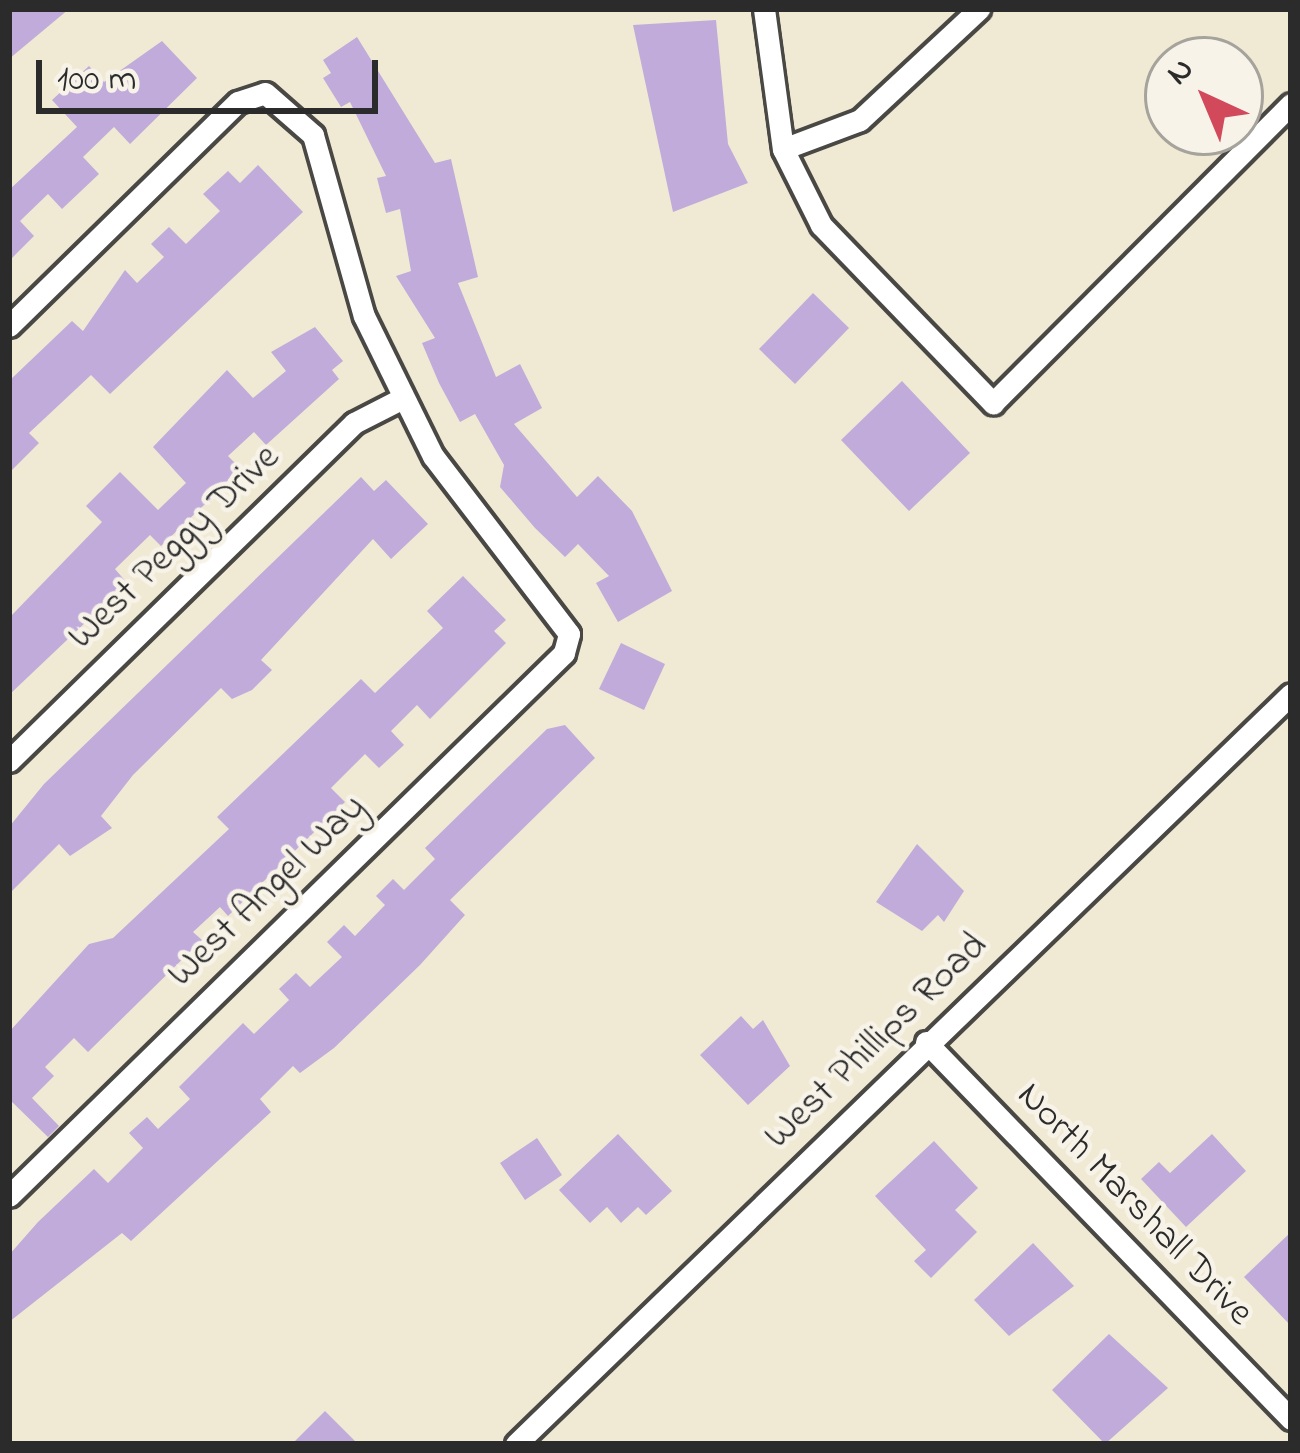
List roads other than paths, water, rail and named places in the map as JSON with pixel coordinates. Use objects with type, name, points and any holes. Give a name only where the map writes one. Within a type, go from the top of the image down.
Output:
[{"type":"street","points":[[764,9],[783,149],[821,225],[993,403],[1291,104]]},
{"type":"street","points":[[783,149],[860,120],[979,9]]},
{"type":"street","points":[[9,326],[238,102],[265,92],[314,135],[349,274],[401,399]]},
{"type":"street","name":"West Angel Way","points":[[9,1196],[564,653],[569,634],[462,501],[401,399]]},
{"type":"street","name":"West Peggy Drive","points":[[9,761],[354,423],[401,399]]},
{"type":"street","name":"West Phillips Road","points":[[516,1444],[926,1042],[1291,694]]},
{"type":"street","name":"North Marshall Drive","points":[[926,1042],[1291,1419]]}]
